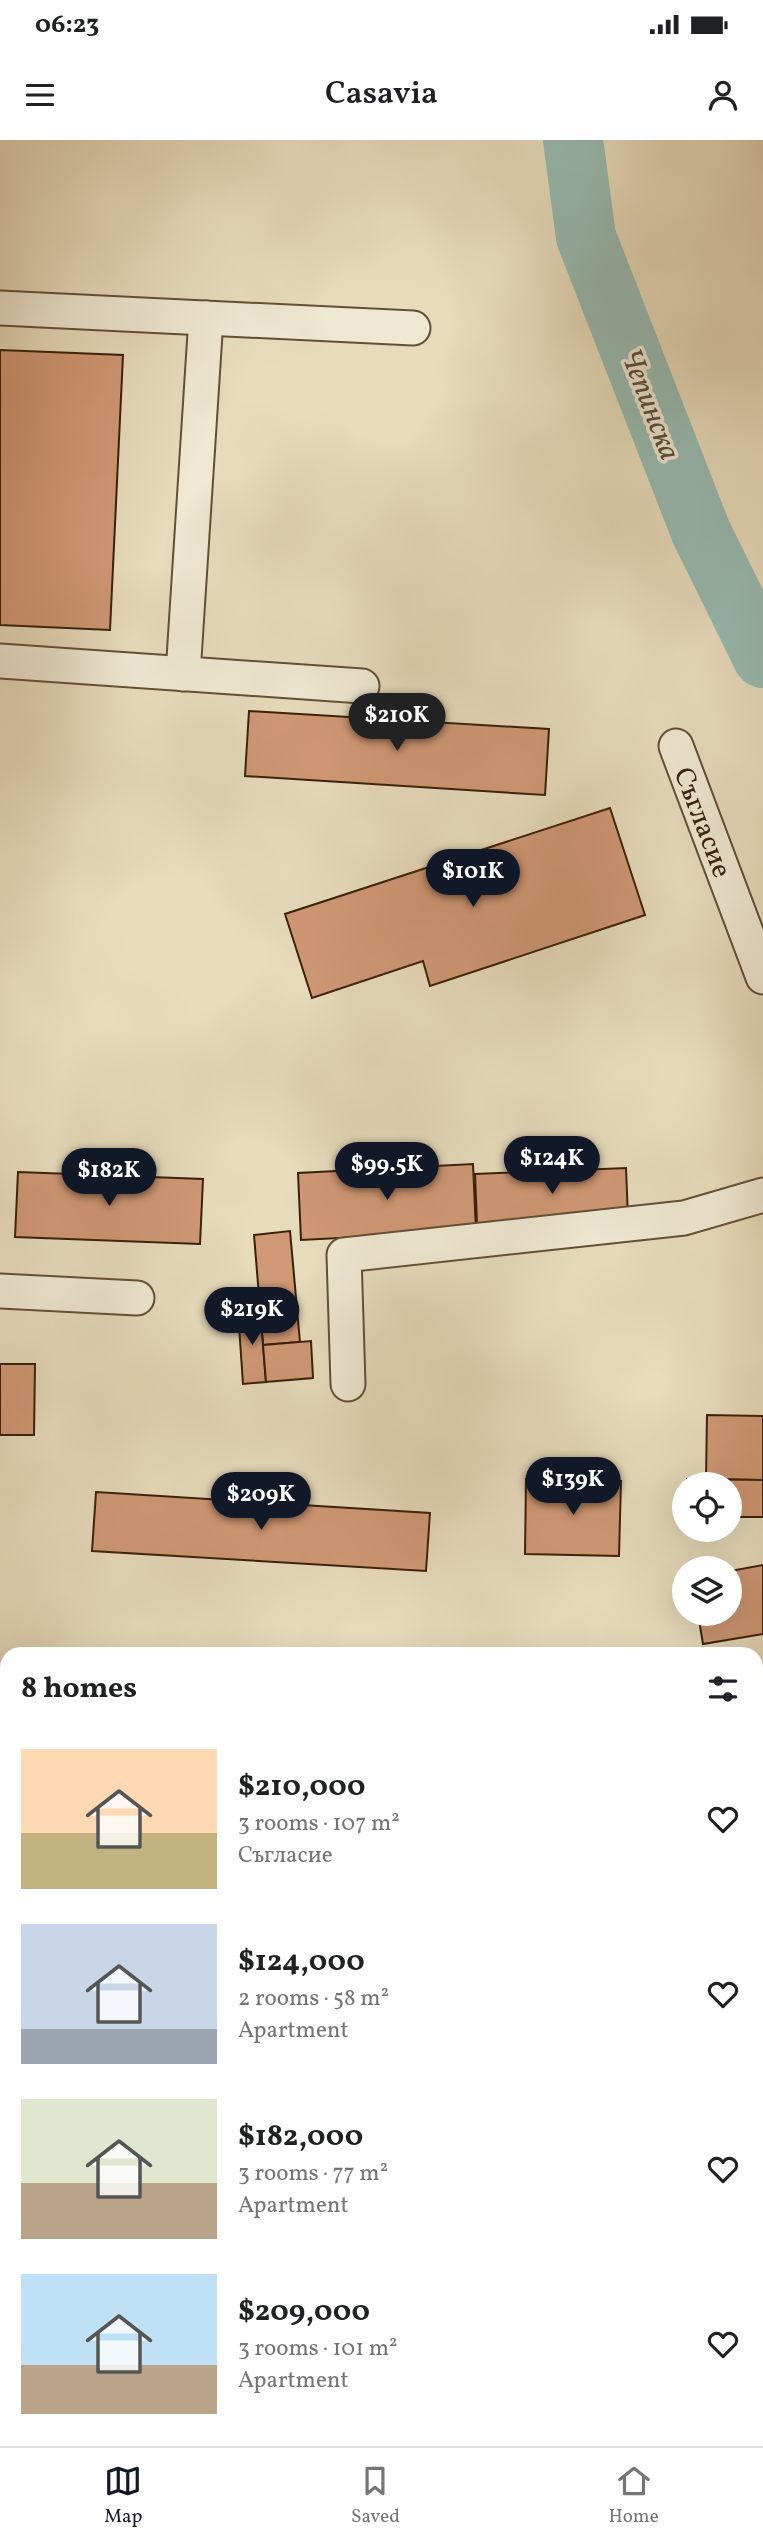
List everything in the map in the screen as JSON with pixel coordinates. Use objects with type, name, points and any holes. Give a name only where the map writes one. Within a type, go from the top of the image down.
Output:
[{"type":"street","points":[[0,308],[413,328]]},
{"type":"street","points":[[183,674],[206,318]]},
{"type":"street","points":[[0,661],[362,686]]},
{"type":"street","name":"Съгласие","points":[[676,746],[763,977]]},
{"type":"street","points":[[348,1384],[344,1255],[684,1218],[763,1195]]},
{"type":"street","points":[[0,1291],[137,1298]]},
{"type":"building","points":[[0,350],[123,355],[110,630],[0,625]]},
{"type":"building","points":[[249,711],[549,729],[545,795],[245,776]]},
{"type":"building","points":[[610,808],[645,915],[430,986],[423,961],[312,998],[285,914]]},
{"type":"building","points":[[473,1164],[476,1231],[301,1240],[298,1173]]},
{"type":"building","points":[[626,1168],[628,1218],[477,1224],[475,1174]]},
{"type":"building","points":[[18,1172],[203,1179],[200,1244],[15,1237]]},
{"type":"building","points":[[290,1231],[300,1342],[263,1345],[254,1235]]},
{"type":"building","points":[[260,1310],[266,1382],[243,1384],[238,1311]]},
{"type":"building","points":[[311,1341],[313,1378],[266,1382],[263,1345]]},
{"type":"building","points":[[0,1364],[35,1364],[34,1435],[0,1435]]},
{"type":"building","points":[[707,1415],[763,1416],[763,1480],[742,1480],[742,1472],[706,1472]]},
{"type":"building","points":[[526,1479],[621,1481],[619,1556],[525,1554]]},
{"type":"building","points":[[742,1480],[763,1480],[763,1517],[742,1517]]},
{"type":"building","points":[[96,1492],[430,1513],[426,1571],[92,1551]]},
{"type":"building","points":[[763,1565],[763,1634],[703,1644],[700,1626],[742,1626],[742,1569]]},
{"type":"waterway","name":"Чепинска","points":[[573,140],[586,237],[701,532],[763,658]]}]
